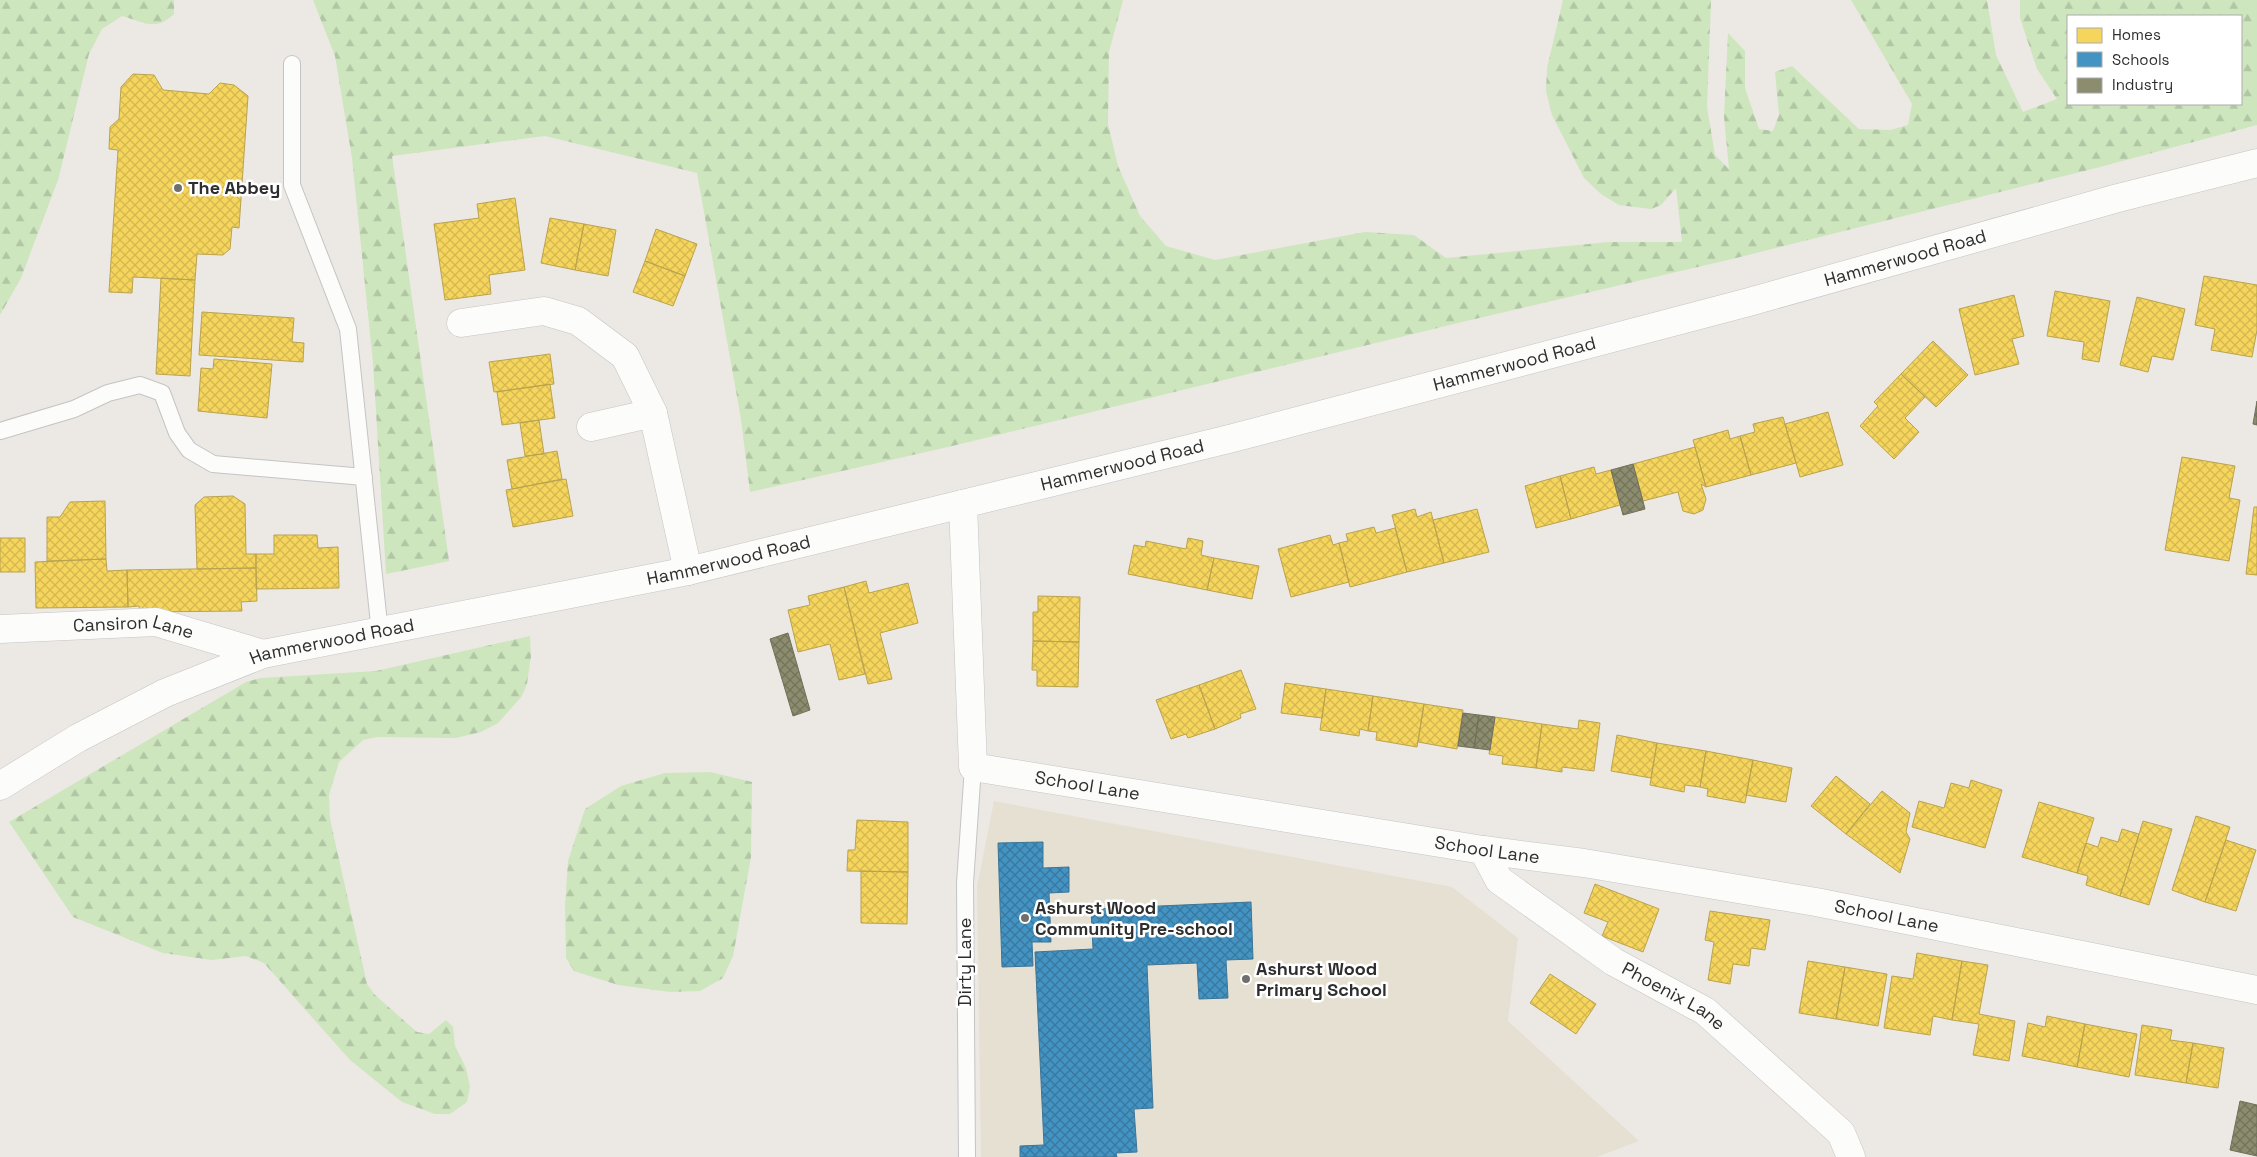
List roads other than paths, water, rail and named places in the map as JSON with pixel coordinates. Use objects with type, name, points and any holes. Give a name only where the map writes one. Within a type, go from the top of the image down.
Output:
[{"type":"street","name":"Hammerwood Road","points":[[0,786],[78,738],[164,692],[263,654],[380,633],[688,571],[1230,440],[1740,304],[2118,198],[2257,163]]},
{"type":"street","points":[[461,323],[544,311],[578,321],[625,356],[653,413],[688,571]]},
{"type":"street","points":[[591,427],[653,413]]},
{"type":"street","points":[[963,504],[973,767]]},
{"type":"street","name":"Cansiron Lane","points":[[0,629],[156,622],[263,654]]},
{"type":"street","name":"School Lane","points":[[973,767],[1483,850],[1584,863],[1816,902],[2257,990]]},
{"type":"street","name":"Phoenix Lane","points":[[1483,850],[1498,880],[1614,962],[1705,1011],[1841,1133],[1851,1157]]},
{"type":"lane","points":[[292,64],[292,185],[348,329],[380,633]]},
{"type":"lane","points":[[0,430],[74,409],[108,393],[140,386],[162,394],[177,433],[189,450],[213,464],[364,476]]},
{"type":"lane","name":"Dirty Lane","points":[[967,1157],[965,883],[973,767]]},
{"type":"place","name":"The Abbey","points":[[178,188]]},
{"type":"place","name":"Ashurst Wood Community Pre-school","points":[[1025,918]]},
{"type":"place","name":"Ashurst Wood Primary School","points":[[1246,979]]}]
